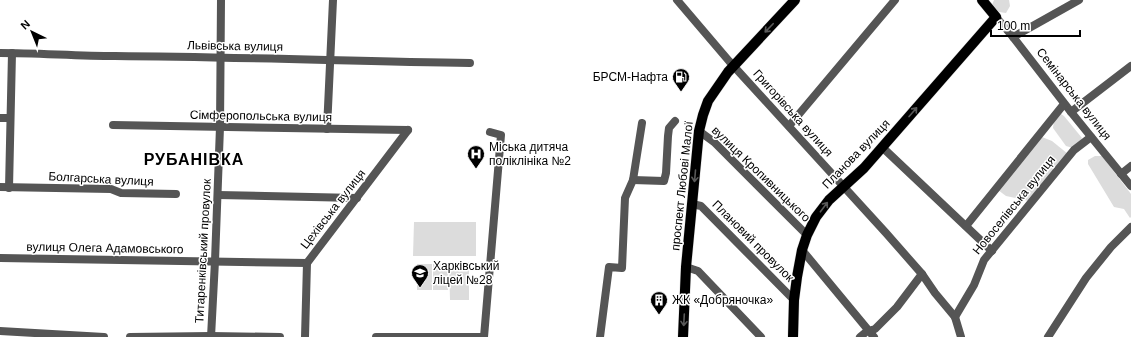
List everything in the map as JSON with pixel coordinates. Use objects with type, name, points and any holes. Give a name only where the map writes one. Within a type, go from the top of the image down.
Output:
[{"type":"main road","name":"проспект Любові Малої","points":[[683,337],[686,266],[699,131],[703,115],[708,101],[733,65],[796,0]]},
{"type":"main road","name":"Семінарська вулиця","points":[[982,0],[996,17]]},
{"type":"main road","name":"Планова вулиця","points":[[792,337],[794,300],[802,250],[807,235],[816,217],[829,200],[864,168],[996,17]]},
{"type":"street","name":"Титаренківський провулок","points":[[211,337],[218,195],[221,0]]},
{"type":"street","points":[[327,129],[333,0]]},
{"type":"street","name":"Григорівська вулиця","points":[[677,0],[733,65],[922,274],[935,293],[955,317],[961,337]]},
{"type":"street","points":[[789,126],[895,0]]},
{"type":"street","points":[[1013,37],[1079,0]]},
{"type":"street","name":"Семінарська вулиця","points":[[996,17],[1131,186]]},
{"type":"street","name":"Львівська вулиця","points":[[0,53],[470,63]]},
{"type":"street","points":[[4,188],[10,118],[12,53]]},
{"type":"street","points":[[1071,112],[1131,66]]},
{"type":"street","name":"Новоселівська вулиця","points":[[966,226],[1064,104]]},
{"type":"street","points":[[0,118],[10,118]]},
{"type":"street","points":[[633,180],[664,181],[666,173],[669,128],[675,121]]},
{"type":"street","points":[[600,337],[608,267],[622,268],[625,198],[633,180],[642,123]]},
{"type":"street","name":"Сімферопольська вулиця","points":[[113,125],[408,130]]},
{"type":"street","name":"Цехівська вулиця","points":[[304,337],[306,263],[408,130]]},
{"type":"street","name":"вулиця Кропивницького","points":[[699,131],[714,142],[807,235]]},
{"type":"street","points":[[376,337],[484,337],[501,135],[490,132]]},
{"type":"street","name":"Новоселівська вулиця","points":[[955,317],[974,285],[984,260],[1074,150],[1091,137]]},
{"type":"street","points":[[882,147],[992,251]]},
{"type":"street","points":[[1122,174],[1131,166]]},
{"type":"street","name":"Болгарська вулиця","points":[[4,188],[111,189],[121,194],[176,194]]},
{"type":"street","points":[[218,195],[357,198]]},
{"type":"street","name":"Плановий провулок","points":[[692,204],[701,206],[794,300]]},
{"type":"street","points":[[1048,337],[1086,278],[1111,247],[1131,227]]},
{"type":"street","points":[[802,250],[872,334]]},
{"type":"street","name":"вулиця Олега Адамовського","points":[[0,258],[306,263]]},
{"type":"street","points":[[686,266],[698,271],[761,337]]},
{"type":"street","points":[[872,334],[897,307],[922,274]]},
{"type":"street","points":[[0,331],[104,337]]},
{"type":"street","points":[[860,337],[866,332],[872,334]]},
{"type":"street","points":[[130,337],[280,337]]},
{"type":"shaded area","points":[[994,0],[1009,0],[1010,6],[1006,13],[999,12],[992,5]]},
{"type":"shaded area","points":[[1061,114],[1082,138],[1079,144],[1073,148],[1066,146],[1053,128],[1054,120]]},
{"type":"shaded area","points":[[1042,137],[1052,141],[1068,154],[1029,201],[1006,196],[998,190]]},
{"type":"shaded area","points":[[1095,156],[1102,156],[1131,194],[1130,218],[1124,209],[1114,207],[1088,164],[1088,160]]},
{"type":"shaded area","points":[[414,222],[476,222],[476,256],[413,256]]},
{"type":"shaded area","points":[[449,262],[469,262],[469,300],[450,300]]},
{"type":"shaded area","points":[[448,263],[448,290],[433,290],[433,264]]},
{"type":"shaded area","points":[[417,264],[432,264],[432,290],[417,290]]},
{"type":"place","name":"БРСМ-Нафта","points":[[681,92]]},
{"type":"place","name":"Міська дитяча поліклініка №2","points":[[476,169]]},
{"type":"place","name":"Харківський ліцей №28","points":[[420,288]]},
{"type":"place","name":"ЖК «Добряночка»","points":[[659,315]]},
{"type":"district","name":"РУБАНІВКА","points":[[194,159]]}]
